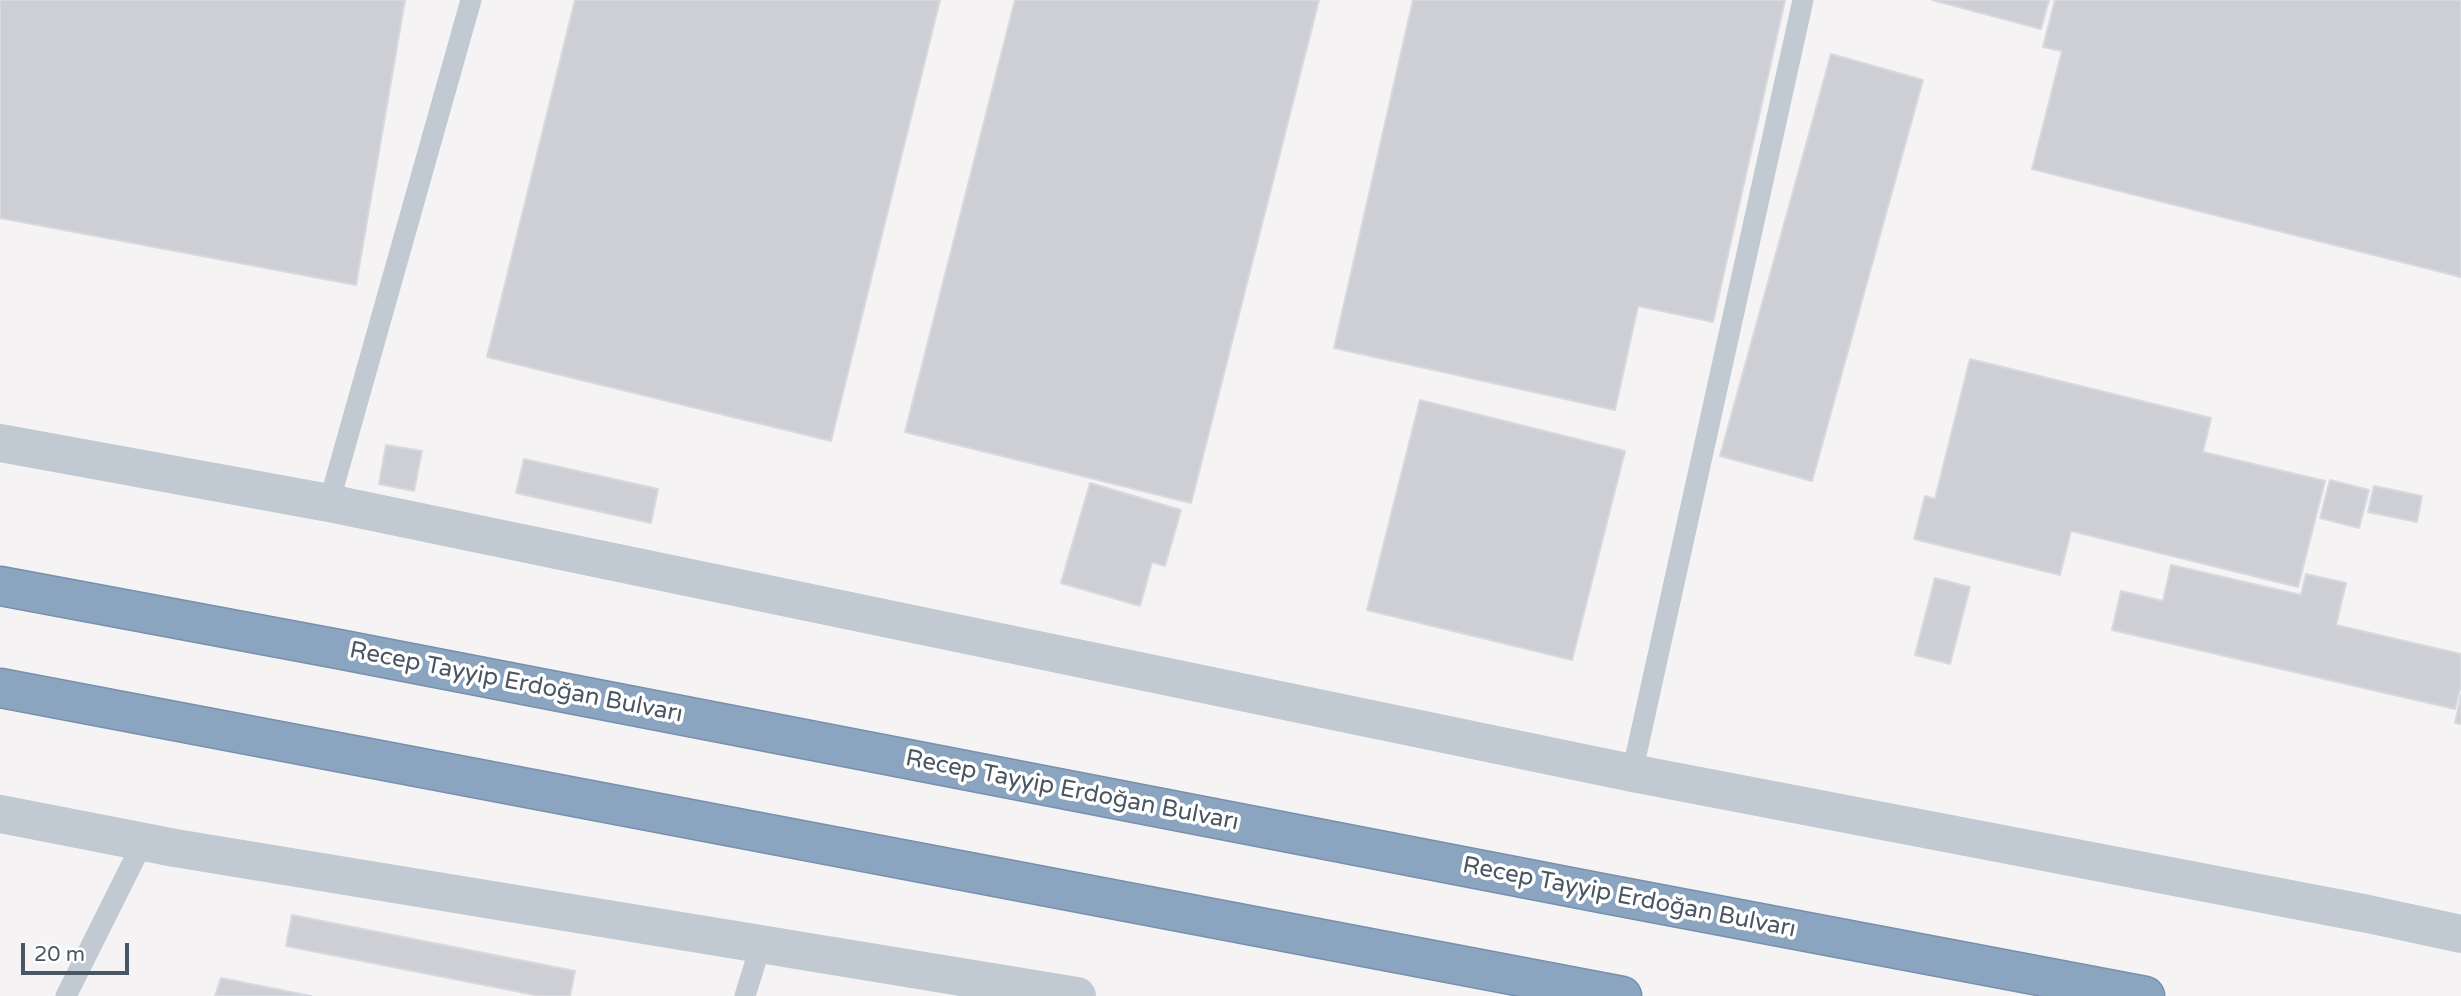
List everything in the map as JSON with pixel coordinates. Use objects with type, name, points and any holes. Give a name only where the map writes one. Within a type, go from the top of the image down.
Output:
[{"type":"highway","name":"Recep Tayyip Erdoğan Bulvarı","points":[[0,586],[2145,996]]},
{"type":"highway","points":[[0,688],[1622,996]]},
{"type":"street","points":[[0,443],[329,503],[1632,773],[2461,934]]},
{"type":"street","points":[[0,814],[143,842],[1077,996]]},
{"type":"lane","points":[[329,503],[471,0]]},
{"type":"lane","points":[[1632,773],[1804,0]]},
{"type":"lane","points":[[66,996],[143,842]]},
{"type":"lane","points":[[745,996],[761,944]]},
{"type":"building","points":[[0,0],[405,0],[356,285],[0,218]]},
{"type":"building","points":[[575,0],[940,0],[831,441],[487,357]]},
{"type":"building","points":[[1015,0],[1319,0],[1191,503],[905,432]]},
{"type":"building","points":[[1413,0],[1785,0],[1713,322],[1638,306],[1615,410],[1334,348]]},
{"type":"building","points":[[1932,0],[2049,0],[2041,29]]},
{"type":"building","points":[[2055,0],[2461,0],[2461,277],[2032,169],[2062,51],[2043,47]]},
{"type":"building","points":[[1831,54],[1923,80],[1812,481],[1720,456]]},
{"type":"building","points":[[1970,359],[2211,418],[2203,452],[2325,481],[2298,587],[2071,531],[2060,575],[1914,539],[1925,496],[1935,499]]},
{"type":"building","points":[[1420,400],[1625,451],[1572,660],[1367,610]]},
{"type":"building","points":[[386,445],[422,451],[414,491],[379,484]]},
{"type":"building","points":[[524,459],[658,489],[651,523],[516,493]]},
{"type":"building","points":[[2330,480],[2369,490],[2359,528],[2320,518]]},
{"type":"building","points":[[1090,483],[1181,510],[1165,566],[1152,562],[1140,606],[1061,583]]},
{"type":"building","points":[[2374,486],[2422,496],[2417,522],[2368,512]]},
{"type":"building","points":[[2171,565],[2301,595],[2306,574],[2346,583],[2336,625],[2461,654],[2461,685],[2455,709],[2112,630],[2121,591],[2163,601]]},
{"type":"building","points":[[1935,578],[1970,587],[1950,664],[1915,655]]},
{"type":"building","points":[[2461,695],[2461,724],[2455,723]]},
{"type":"building","points":[[292,915],[575,971],[570,996],[540,996],[286,946]]},
{"type":"building","points":[[221,978],[311,996],[215,996]]}]
